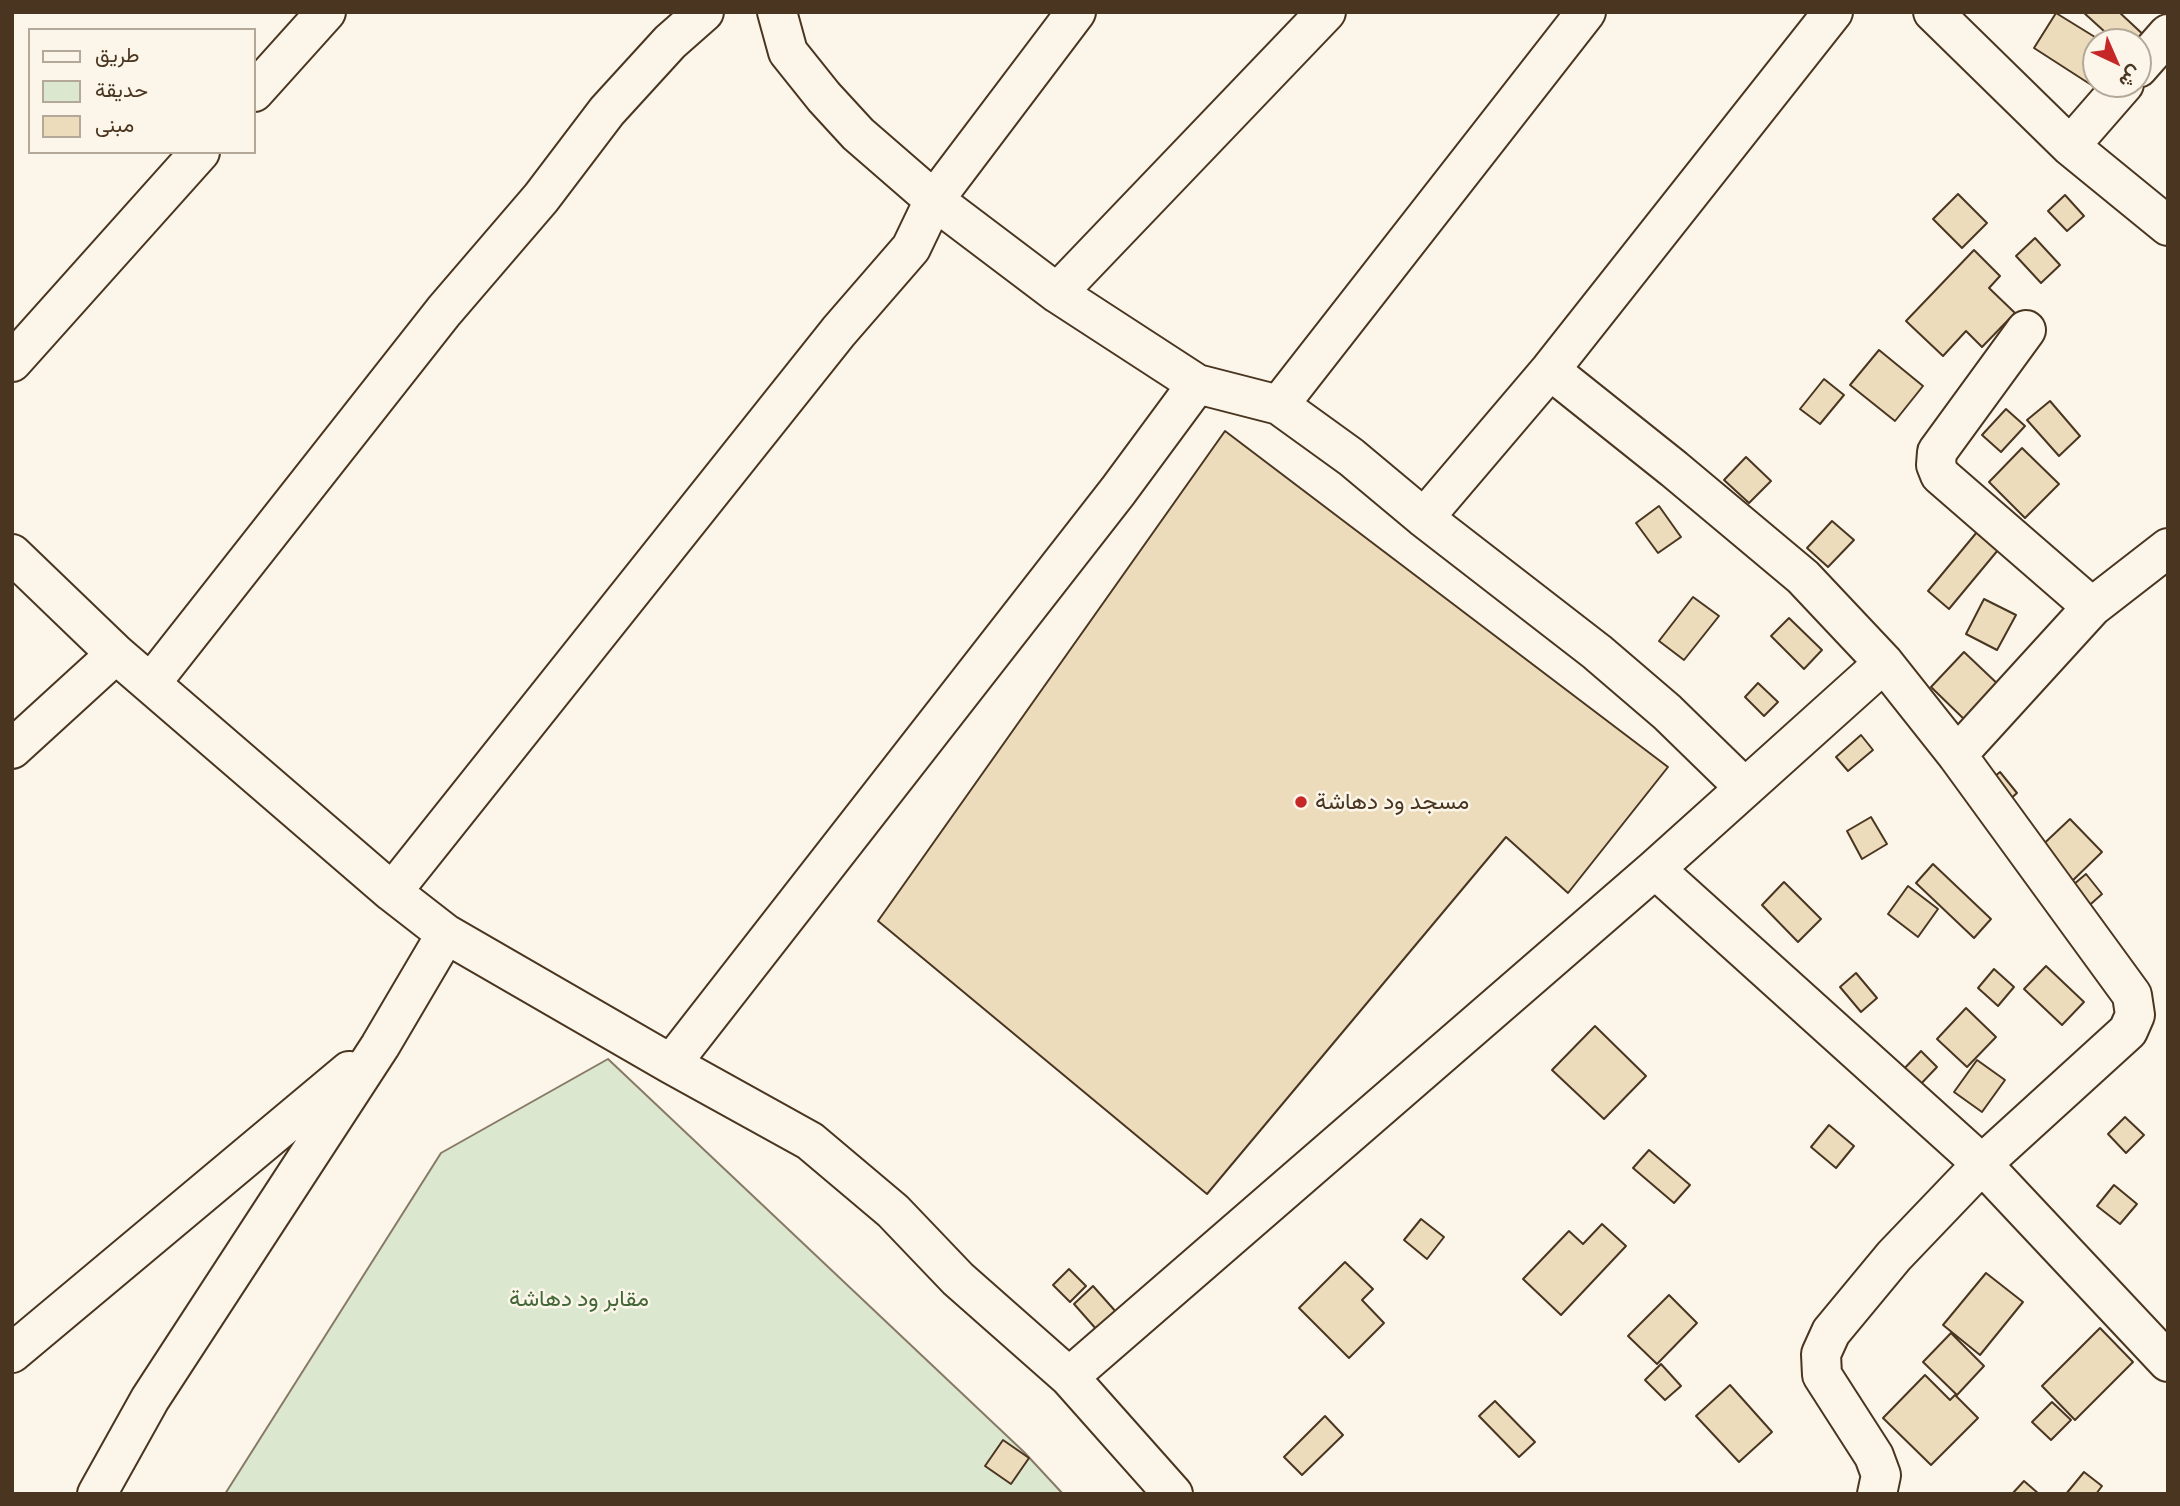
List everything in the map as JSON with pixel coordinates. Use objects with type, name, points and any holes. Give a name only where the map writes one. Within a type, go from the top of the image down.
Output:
[{"type":"street","points":[[256,90],[326,12]]},
{"type":"street","points":[[151,683],[444,312],[541,198],[607,111],[670,42],[704,12]]},
{"type":"street","points":[[777,12],[788,52],[824,97],[858,134],[934,200],[1057,293],[1197,384],[1279,405],[1350,457],[1607,661],[1667,712],[1745,788]]},
{"type":"street","points":[[392,892],[831,342],[911,248],[934,200],[1076,12]]},
{"type":"street","points":[[1057,293],[1326,12]]},
{"type":"street","points":[[1279,405],[1586,12]]},
{"type":"street","points":[[1424,518],[1550,370],[1833,12]]},
{"type":"street","points":[[1933,12],[2070,146],[2168,226]]},
{"type":"street","points":[[2152,52],[2168,34]]},
{"type":"street","points":[[2070,146],[2112,98]]},
{"type":"street","points":[[12,362],[198,154]]},
{"type":"street","points":[[2026,330],[1937,452],[1936,465],[1940,475],[2092,607]]},
{"type":"street","points":[[1550,370],[1803,576],[1884,663],[1957,755],[2132,995],[2135,1015],[2128,1031],[1982,1164],[1894,1256],[1831,1332],[1821,1353],[1822,1375],[1878,1466],[1881,1475],[1877,1494]]},
{"type":"street","points":[[671,1064],[1118,491],[1197,384]]},
{"type":"street","points":[[1957,755],[2092,607],[2168,548]]},
{"type":"street","points":[[12,554],[116,653],[392,892],[446,934],[810,1141],[893,1211],[958,1279],[1069,1377],[1173,1494]]},
{"type":"street","points":[[12,749],[116,653]]},
{"type":"street","points":[[1069,1377],[1655,869],[1884,663]]},
{"type":"street","points":[[1655,869],[1982,1164],[2168,1362]]},
{"type":"street","points":[[97,1494],[150,1399],[380,1046],[446,934]]},
{"type":"street","points":[[12,1353],[380,1046]]},
{"type":"green space","name":"مقابر ود دهاشة","points":[[608,1059],[1024,1452],[1063,1494],[225,1494],[441,1153]]},
{"type":"building","points":[[2083,12],[2119,12],[2136,28],[2101,28]]},
{"type":"building","points":[[2056,13],[2082,29],[2082,79],[2034,48]]},
{"type":"building","points":[[1958,194],[1987,223],[1962,248],[1933,219]]},
{"type":"building","points":[[2065,195],[2084,216],[2067,231],[2048,211]]},
{"type":"building","points":[[2035,238],[2060,265],[2041,283],[2016,256]]},
{"type":"building","points":[[1974,250],[2000,276],[1989,288],[2015,313],[1982,347],[1966,331],[1943,356],[1906,321]]},
{"type":"building","points":[[1879,350],[1923,386],[1895,421],[1850,385]]},
{"type":"building","points":[[1824,379],[1844,395],[1820,424],[1800,409]]},
{"type":"building","points":[[2050,401],[2080,436],[2059,456],[2027,420]]},
{"type":"building","points":[[2006,409],[2025,426],[2001,452],[1982,435]]},
{"type":"building","name":"مسجد ود دهاشة","points":[[1225,431],[1668,767],[1568,893],[1506,837],[1207,1194],[878,921]]},
{"type":"building","points":[[2022,448],[2059,484],[2025,518],[1989,482]]},
{"type":"building","points":[[1746,457],[1771,481],[1749,503],[1724,480]]},
{"type":"building","points":[[1659,506],[1681,537],[1658,553],[1636,523]]},
{"type":"building","points":[[1832,521],[1854,540],[1828,567],[1807,548]]},
{"type":"building","points":[[1977,532],[1998,550],[1949,609],[1928,591]]},
{"type":"building","points":[[1693,597],[1719,616],[1684,660],[1659,641]]},
{"type":"building","points":[[1984,599],[2016,615],[1997,650],[1966,634]]},
{"type":"building","points":[[1789,618],[1822,650],[1804,669],[1771,636]]},
{"type":"building","points":[[1964,652],[2002,688],[1968,723],[1931,687]]},
{"type":"building","points":[[1758,683],[1778,702],[1764,716],[1745,697]]},
{"type":"building","points":[[1861,735],[1873,750],[1848,771],[1836,757]]},
{"type":"building","points":[[2000,772],[2017,793],[2000,808],[1983,786]]},
{"type":"building","points":[[1871,817],[1887,844],[1862,859],[1847,831]]},
{"type":"building","points":[[2070,819],[2102,852],[2066,887],[2034,853]]},
{"type":"building","points":[[1933,864],[1991,919],[1974,938],[1916,883]]},
{"type":"building","points":[[2086,874],[2102,894],[2083,911],[2067,890]]},
{"type":"building","points":[[1784,882],[1821,919],[1798,942],[1762,905]]},
{"type":"building","points":[[1908,886],[1938,909],[1918,937],[1888,914]]},
{"type":"building","points":[[2046,966],[2084,1002],[2062,1025],[2024,989]]},
{"type":"building","points":[[1994,969],[2014,987],[1998,1006],[1978,988]]},
{"type":"building","points":[[1856,973],[1877,998],[1861,1012],[1840,987]]},
{"type":"building","points":[[1966,1008],[1996,1037],[1967,1067],[1937,1039]]},
{"type":"building","points":[[1595,1026],[1646,1076],[1604,1119],[1552,1070]]},
{"type":"building","points":[[1921,1051],[1937,1067],[1917,1088],[1900,1073]]},
{"type":"building","points":[[1977,1060],[2005,1080],[1982,1112],[1954,1092]]},
{"type":"building","points":[[2125,1117],[2144,1135],[2126,1153],[2108,1134]]},
{"type":"building","points":[[1829,1125],[1854,1146],[1836,1168],[1811,1147]]},
{"type":"building","points":[[1649,1150],[1690,1185],[1674,1203],[1633,1168]]},
{"type":"building","points":[[2114,1185],[2137,1204],[2120,1224],[2097,1206]]},
{"type":"building","points":[[1421,1219],[1444,1237],[1427,1259],[1404,1240]]},
{"type":"building","points":[[1602,1224],[1626,1246],[1561,1315],[1523,1279],[1569,1231],[1583,1244]]},
{"type":"building","points":[[1345,1262],[1373,1289],[1362,1300],[1384,1323],[1349,1358],[1299,1308]]},
{"type":"building","points":[[1069,1269],[1086,1286],[1070,1302],[1053,1285]]},
{"type":"building","points":[[1986,1273],[2023,1302],[1980,1355],[1943,1325]]},
{"type":"building","points":[[1093,1286],[1117,1313],[1097,1330],[1074,1304]]},
{"type":"building","points":[[1669,1295],[1697,1323],[1657,1364],[1628,1336]]},
{"type":"building","points":[[2100,1328],[2133,1362],[2075,1420],[2042,1386]]},
{"type":"building","points":[[1951,1333],[1984,1366],[1957,1395],[1923,1362]]},
{"type":"building","points":[[1661,1364],[1681,1386],[1665,1400],[1645,1380]]},
{"type":"building","points":[[1925,1375],[1950,1400],[1955,1395],[1978,1418],[1931,1465],[1883,1418]]},
{"type":"building","points":[[1730,1385],[1772,1432],[1739,1462],[1696,1416]]},
{"type":"building","points":[[1495,1401],[1535,1442],[1519,1457],[1479,1416]]},
{"type":"building","points":[[2052,1402],[2071,1420],[2051,1440],[2032,1422]]},
{"type":"building","points":[[1325,1416],[1343,1435],[1302,1475],[1284,1457]]},
{"type":"building","points":[[1003,1440],[1029,1458],[1011,1484],[985,1466]]},
{"type":"building","points":[[2084,1472],[2102,1486],[2096,1494],[2066,1494]]},
{"type":"building","points":[[2024,1481],[2039,1494],[2012,1494]]},
{"type":"place","name":"مسجد ود دهاشة","points":[[1301,802]]}]
